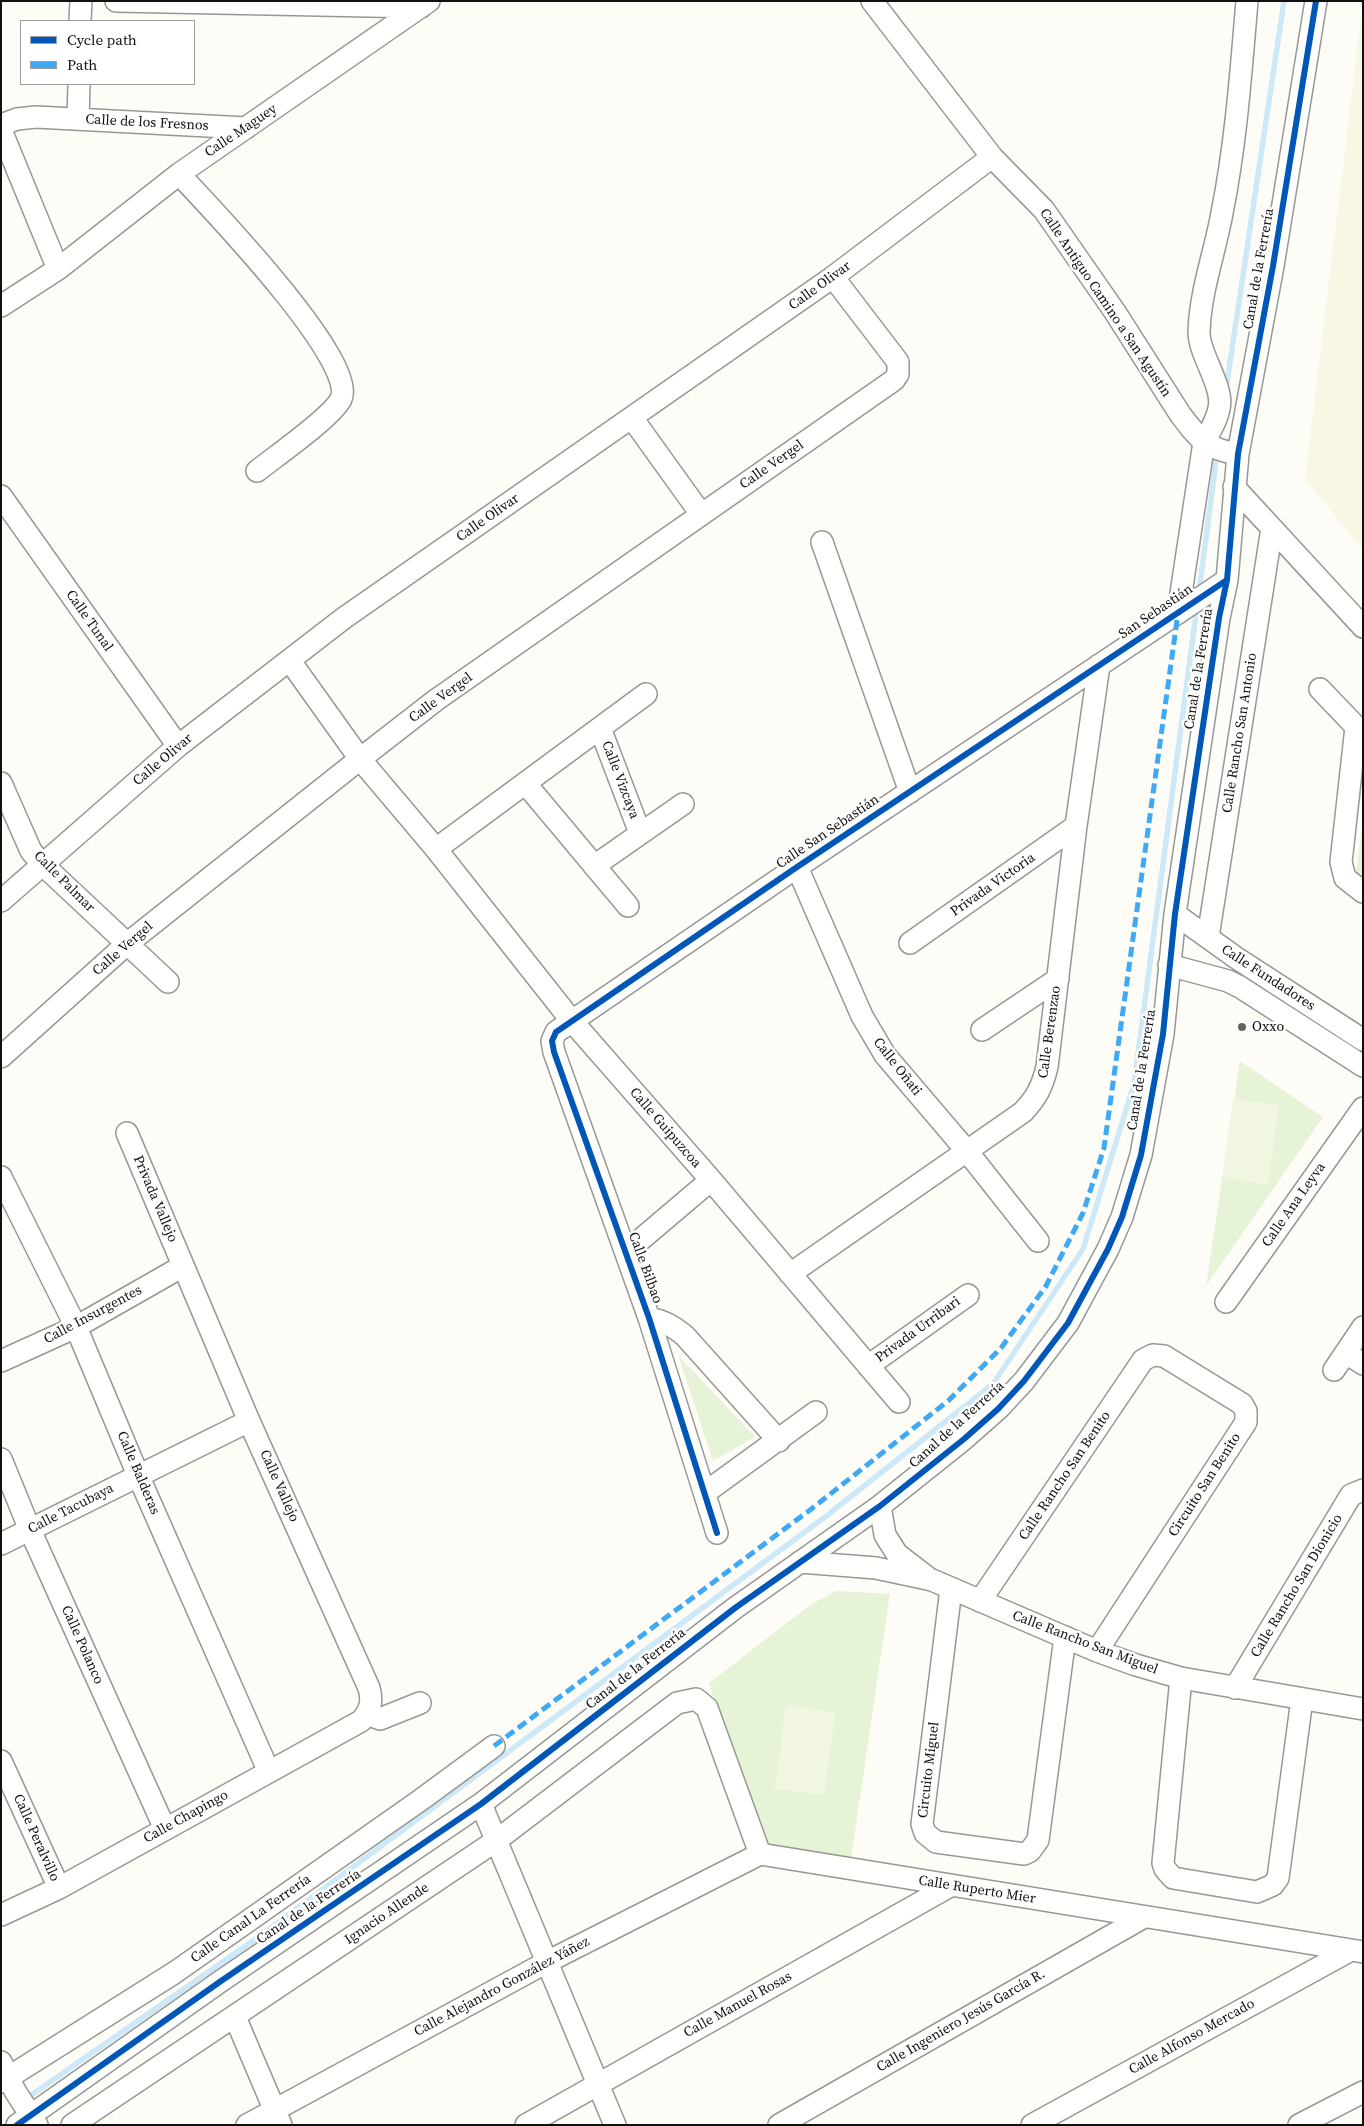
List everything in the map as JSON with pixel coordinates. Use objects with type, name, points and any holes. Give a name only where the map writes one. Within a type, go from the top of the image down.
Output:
[{"type":"street","points":[[80,1],[80,20]]},
{"type":"street","points":[[116,1],[425,4]]},
{"type":"street","name":"Calle Antiguo Camino a San Agustín","points":[[872,1],[992,157],[1044,210],[1114,312],[1180,414],[1221,449]]},
{"type":"street","points":[[1178,613],[1221,449],[1216,421],[1220,406],[1219,388],[1202,351],[1199,334],[1202,307],[1224,202],[1238,102],[1247,1]]},
{"type":"street","name":"Canal de la Ferrería","points":[[28,2119],[221,1981],[481,1804],[598,1715],[671,1656],[880,1506],[964,1439],[998,1409],[1024,1381],[1068,1323],[1089,1286],[1122,1217],[1141,1155],[1162,1034],[1175,914],[1219,618],[1227,580],[1234,487],[1221,449],[1273,266],[1316,1]]},
{"type":"street","name":"Calle Maguey","points":[[1,306],[58,269],[179,174],[425,4]]},
{"type":"street","name":"Calle de los Fresnos","points":[[78,120],[79,85]]},
{"type":"street","name":"Calle de los Fresnos","points":[[1,125],[17,118],[36,117],[246,128]]},
{"type":"street","points":[[1,130],[58,269]]},
{"type":"street","name":"Calle Olivar","points":[[1,901],[178,746],[344,618],[834,276],[992,157]]},
{"type":"street","points":[[179,174],[262,265],[333,359],[341,381],[342,398],[331,412],[258,471]]},
{"type":"street","name":"Calle Vergel","points":[[1,1057],[128,944],[360,759],[444,695],[894,380],[900,368],[898,362],[834,276]]},
{"type":"street","points":[[632,418],[701,514]]},
{"type":"street","points":[[1234,487],[1363,627]]},
{"type":"street","name":"Calle Tunal","points":[[1,496],[178,746]]},
{"type":"street","name":"Calle Rancho San Antonio","points":[[1208,938],[1272,528]]},
{"type":"street","points":[[822,542],[910,792]]},
{"type":"street","name":"San Sebastián","points":[[1099,665],[1227,580]]},
{"type":"street","name":"Calle Guipuzcoa","points":[[290,660],[360,759],[436,849],[571,1020],[711,1180],[899,1402]]},
{"type":"street","name":"Calle San Sebastián","points":[[571,1020],[1099,665]]},
{"type":"street","name":"Calle Berenzao","points":[[790,1274],[1023,1112],[1035,1099],[1043,1082],[1047,1066],[1076,826],[1099,665]]},
{"type":"street","points":[[1320,689],[1359,731],[1341,862],[1345,878],[1363,892]]},
{"type":"street","name":"Calle Vizcaya","points":[[436,849],[646,694]]},
{"type":"street","name":"Calle Vizcaya","points":[[600,728],[640,833]]},
{"type":"street","name":"Calle Palmar","points":[[1,783],[31,851],[42,864],[168,982]]},
{"type":"street","points":[[525,783],[628,906]]},
{"type":"street","name":"Calle Vizcaya","points":[[594,866],[683,804]]},
{"type":"street","name":"Privada Victoria","points":[[910,943],[1076,826]]},
{"type":"street","name":"Calle Oñati","points":[[797,867],[851,994],[885,1056],[966,1150],[1038,1240]]},
{"type":"street","name":"Calle Fundadores","points":[[1175,914],[1234,957],[1363,1040]]},
{"type":"street","name":"Calle Fundadores","points":[[1170,965],[1228,981],[1240,987],[1363,1066]]},
{"type":"street","points":[[982,1030],[1058,979]]},
{"type":"street","name":"Calle Bilbao","points":[[571,1020],[556,1032],[552,1041],[554,1052],[649,1318],[706,1492],[717,1533]]},
{"type":"street","name":"Calle Ana Leyva","points":[[1226,1302],[1363,1108]]},
{"type":"street","name":"Privada Vallejo","points":[[127,1133],[183,1266]]},
{"type":"street","name":"Calle Balderas","points":[[1,1177],[76,1327],[138,1475],[269,1772]]},
{"type":"street","points":[[626,1252],[711,1180]]},
{"type":"street","name":"Calle Insurgentes","points":[[1,1361],[76,1327],[183,1266]]},
{"type":"street","name":"Calle Vallejo","points":[[183,1266],[249,1421],[369,1688],[372,1697],[369,1710]]},
{"type":"street","name":"Privada Urribari","points":[[868,1366],[968,1295]]},
{"type":"street","points":[[649,1318],[673,1326],[685,1336],[778,1441]]},
{"type":"street","points":[[1334,1370],[1354,1359],[1363,1326]]},
{"type":"street","name":"Calle Rancho San Benito","points":[[980,1601],[1144,1360],[1153,1355]]},
{"type":"street","name":"Circuito San Benito","points":[[1098,1651],[1246,1422],[1246,1412],[1242,1404],[1164,1356],[1153,1355]]},
{"type":"street","points":[[706,1492],[816,1412]]},
{"type":"street","name":"Calle Tacubaya","points":[[1,1544],[249,1421]]},
{"type":"street","name":"Calle Polanco","points":[[1,1459],[30,1530],[165,1829]]},
{"type":"street","name":"Calle Rancho San Dionicio","points":[[1235,1688],[1351,1496],[1363,1490]]},
{"type":"street","name":"Calle Rancho San Miguel","points":[[880,1506],[885,1535],[897,1554],[941,1585]]},
{"type":"street","name":"Calle Rancho San Miguel","points":[[800,1562],[876,1568],[941,1585],[1098,1651],[1181,1678],[1363,1709]]},
{"type":"street","name":"Circuito Miguel","points":[[941,1585],[922,1824],[925,1833],[936,1842],[1024,1854],[1030,1851],[1038,1840],[1064,1637]]},
{"type":"street","points":[[1181,1678],[1163,1863],[1164,1869],[1173,1878],[1257,1892],[1273,1885],[1278,1878],[1302,1699]]},
{"type":"street","name":"Ignacio Allende","points":[[72,2125],[497,1840],[677,1703],[696,1699],[706,1708],[760,1854]]},
{"type":"street","points":[[369,1710],[380,1719],[420,1702]]},
{"type":"street","name":"Calle Chapingo","points":[[1,1915],[58,1888],[361,1722],[369,1710]]},
{"type":"street","name":"Calle Canal La Ferrería","points":[[6,2078],[174,1973],[422,1799],[494,1746]]},
{"type":"street","name":"Calle Peralvillo","points":[[1,1761],[58,1888]]},
{"type":"street","points":[[481,1804],[615,2125]]},
{"type":"street","name":"Calle Ruperto Mier","points":[[760,1854],[1357,1951]]},
{"type":"street","name":"Calle Alejandro González Yáñez","points":[[247,2125],[278,2117],[547,1962],[760,1854]]},
{"type":"street","name":"Calle Manuel Rosas","points":[[526,2125],[950,1886]]},
{"type":"street","name":"Calle Ingeniero Jesús García R.","points":[[779,2125],[1144,1917]]},
{"type":"street","name":"Calle Alfonso Mercado","points":[[1040,2123],[1357,1951]]},
{"type":"street","points":[[235,2017],[278,2117]]},
{"type":"street","points":[[6,2078],[28,2119]]},
{"type":"street","points":[[1299,2125],[1363,2092]]},
{"type":"shaded area","points":[[1363,1],[1363,550],[1305,479]]},
{"type":"green space","points":[[1363,818],[1363,884],[1355,879]]},
{"type":"green space","points":[[1240,1061],[1323,1117],[1206,1286]]},
{"type":"green space","points":[[1233,1099],[1279,1105],[1268,1185],[1222,1178]]},
{"type":"green space","points":[[678,1355],[755,1437],[713,1461]]},
{"type":"green space","points":[[836,1591],[890,1594],[850,1865],[764,1852],[709,1683],[810,1605]]},
{"type":"green space","points":[[786,1706],[835,1712],[824,1795],[775,1789]]},
{"type":"waterway","points":[[1226,389],[1284,1]]},
{"type":"waterway","points":[[1199,592],[1217,453]]},
{"type":"waterway","points":[[27,2098],[257,1938],[825,1517],[993,1384],[1083,1249],[1134,1084],[1197,606]]},
{"type":"marked path","points":[[494,1746],[810,1510],[948,1401],[1001,1348],[1046,1286],[1083,1213],[1104,1148],[1178,613]]},
{"type":"cycle path","points":[[17,2125],[221,1981],[481,1804],[735,1608],[880,1506],[964,1439],[998,1409],[1024,1381],[1068,1323],[1108,1249],[1122,1217],[1141,1155],[1163,1034],[1175,914],[1219,618],[1227,580],[1238,454],[1273,266],[1316,1]]},
{"type":"cycle path","points":[[717,1533],[649,1318],[554,1052],[552,1041],[556,1032],[797,867],[1227,580]]},
{"type":"place","name":"Oxxo","points":[[1242,1027]]}]
